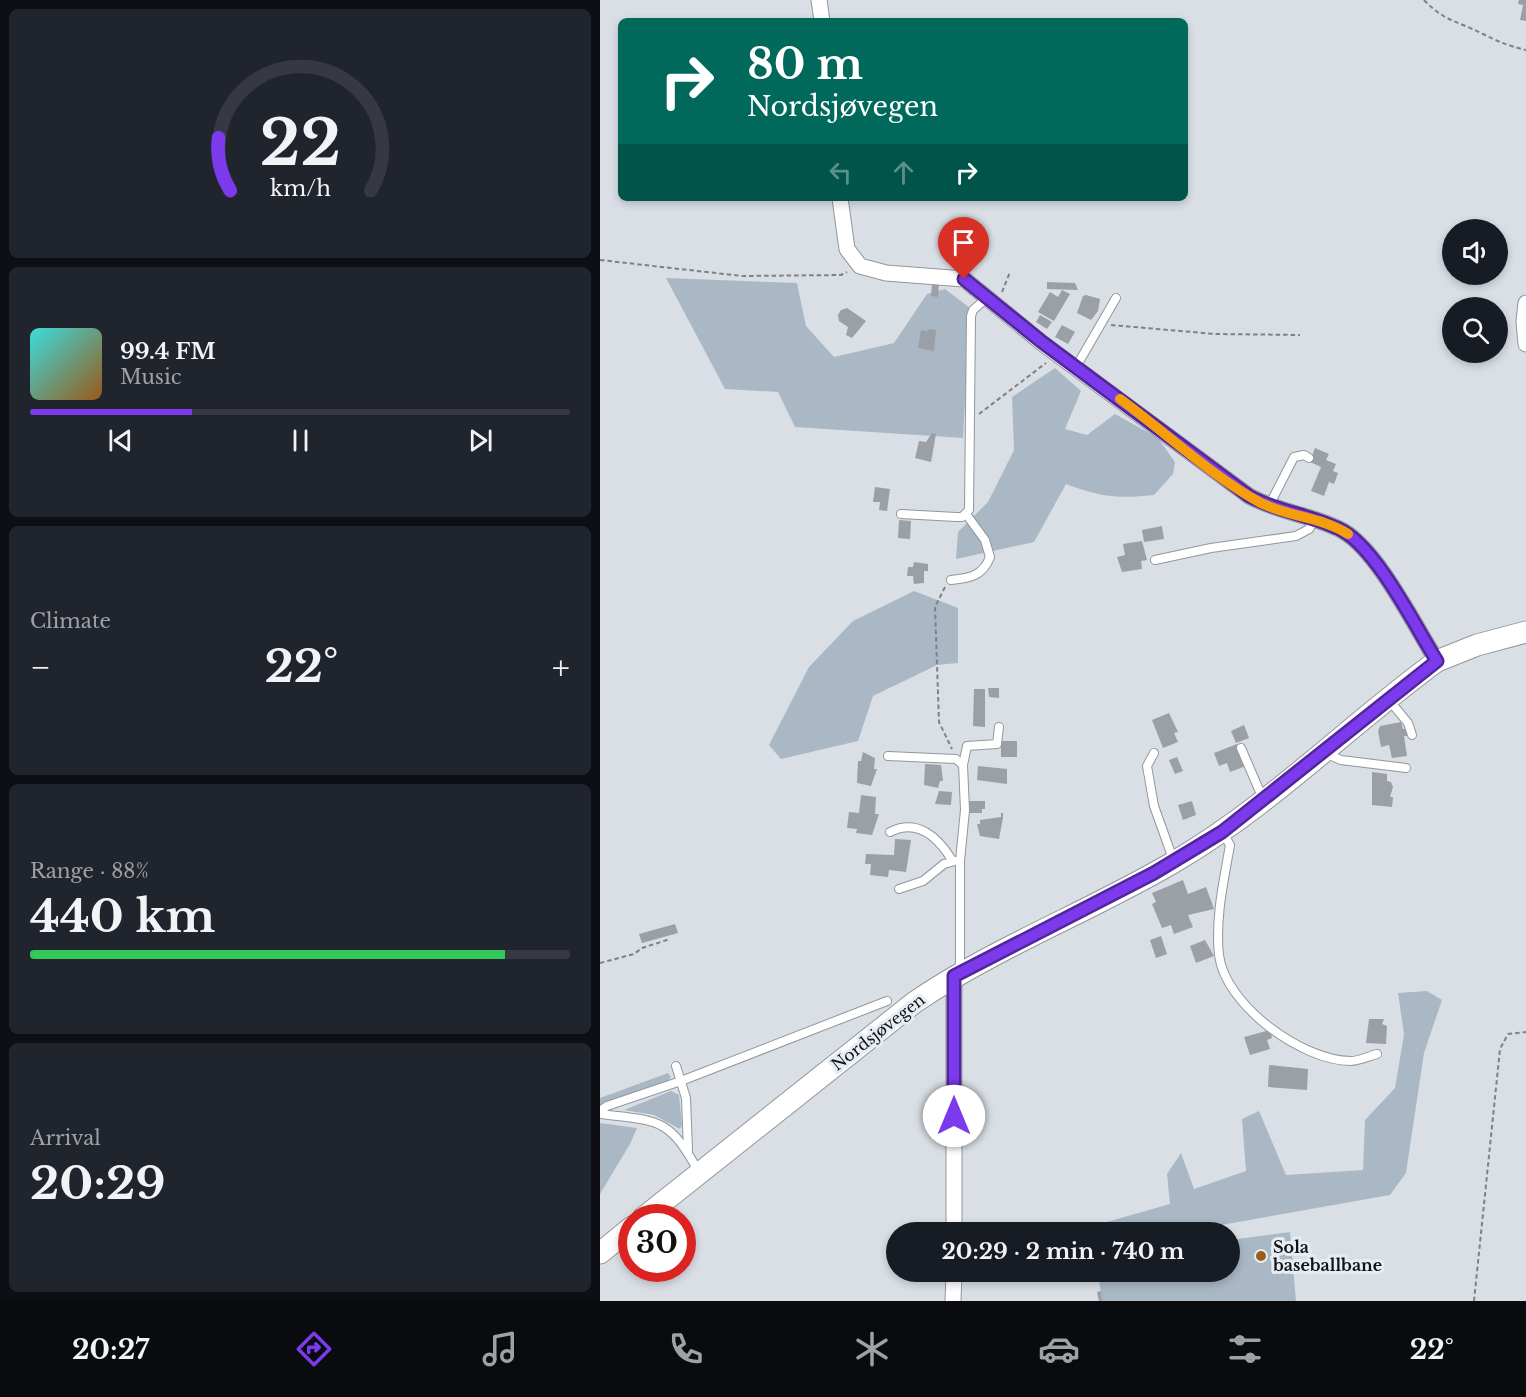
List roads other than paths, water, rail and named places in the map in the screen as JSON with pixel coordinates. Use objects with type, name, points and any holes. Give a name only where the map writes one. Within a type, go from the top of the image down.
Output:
[{"type":"street","points":[[819,0],[822,18]]},
{"type":"street","points":[[840,201],[847,249],[860,266],[886,273],[964,279],[1076,368],[1228,481],[1269,506],[1344,532],[1368,554],[1437,661]]},
{"type":"street","points":[[1526,303],[1524,321],[1526,344]]},
{"type":"street","name":"Nordsjøvegen","points":[[660,1204],[906,1009],[954,976],[1174,862],[1222,832],[1264,801],[1437,661],[1477,645],[1526,632]]},
{"type":"street","points":[[954,976],[954,1222]]},
{"type":"street","points":[[600,1253],[618,1238]]},
{"type":"street","points":[[953,1301],[954,1282]]},
{"type":"lane","points":[[901,514],[956,518],[966,514],[970,502],[971,316],[973,310],[988,297]]},
{"type":"lane","points":[[1076,368],[1116,298]]},
{"type":"lane","points":[[1269,506],[1294,457],[1304,455],[1309,458]]},
{"type":"lane","points":[[951,580],[974,577],[981,573],[990,557],[985,540],[966,514]]},
{"type":"lane","points":[[1155,560],[1211,548],[1296,536],[1309,529],[1314,520]]},
{"type":"lane","points":[[1388,699],[1408,723],[1412,735]]},
{"type":"lane","points":[[954,976],[960,964],[956,861],[965,810],[963,765],[967,746],[997,744],[999,727]]},
{"type":"lane","points":[[1241,748],[1264,801]]},
{"type":"lane","points":[[1154,753],[1147,766],[1152,796],[1174,862]]},
{"type":"lane","points":[[1323,753],[1341,760],[1406,768]]},
{"type":"lane","points":[[888,756],[956,759],[963,765]]},
{"type":"lane","points":[[890,832],[901,826],[918,827],[937,841],[956,861]]},
{"type":"lane","points":[[1222,832],[1230,845],[1220,909],[1219,956],[1232,988],[1272,1030],[1304,1050],[1351,1061],[1377,1054]]},
{"type":"lane","points":[[899,889],[923,881],[956,861]]},
{"type":"lane","points":[[600,1113],[607,1106],[681,1081],[887,1001]]},
{"type":"lane","points":[[676,1066],[686,1098],[688,1150]]},
{"type":"lane","points":[[600,1113],[660,1124],[673,1131],[688,1150],[699,1173]]},
{"type":"place","name":"Sola baseballbane","points":[[1261,1256]]}]
